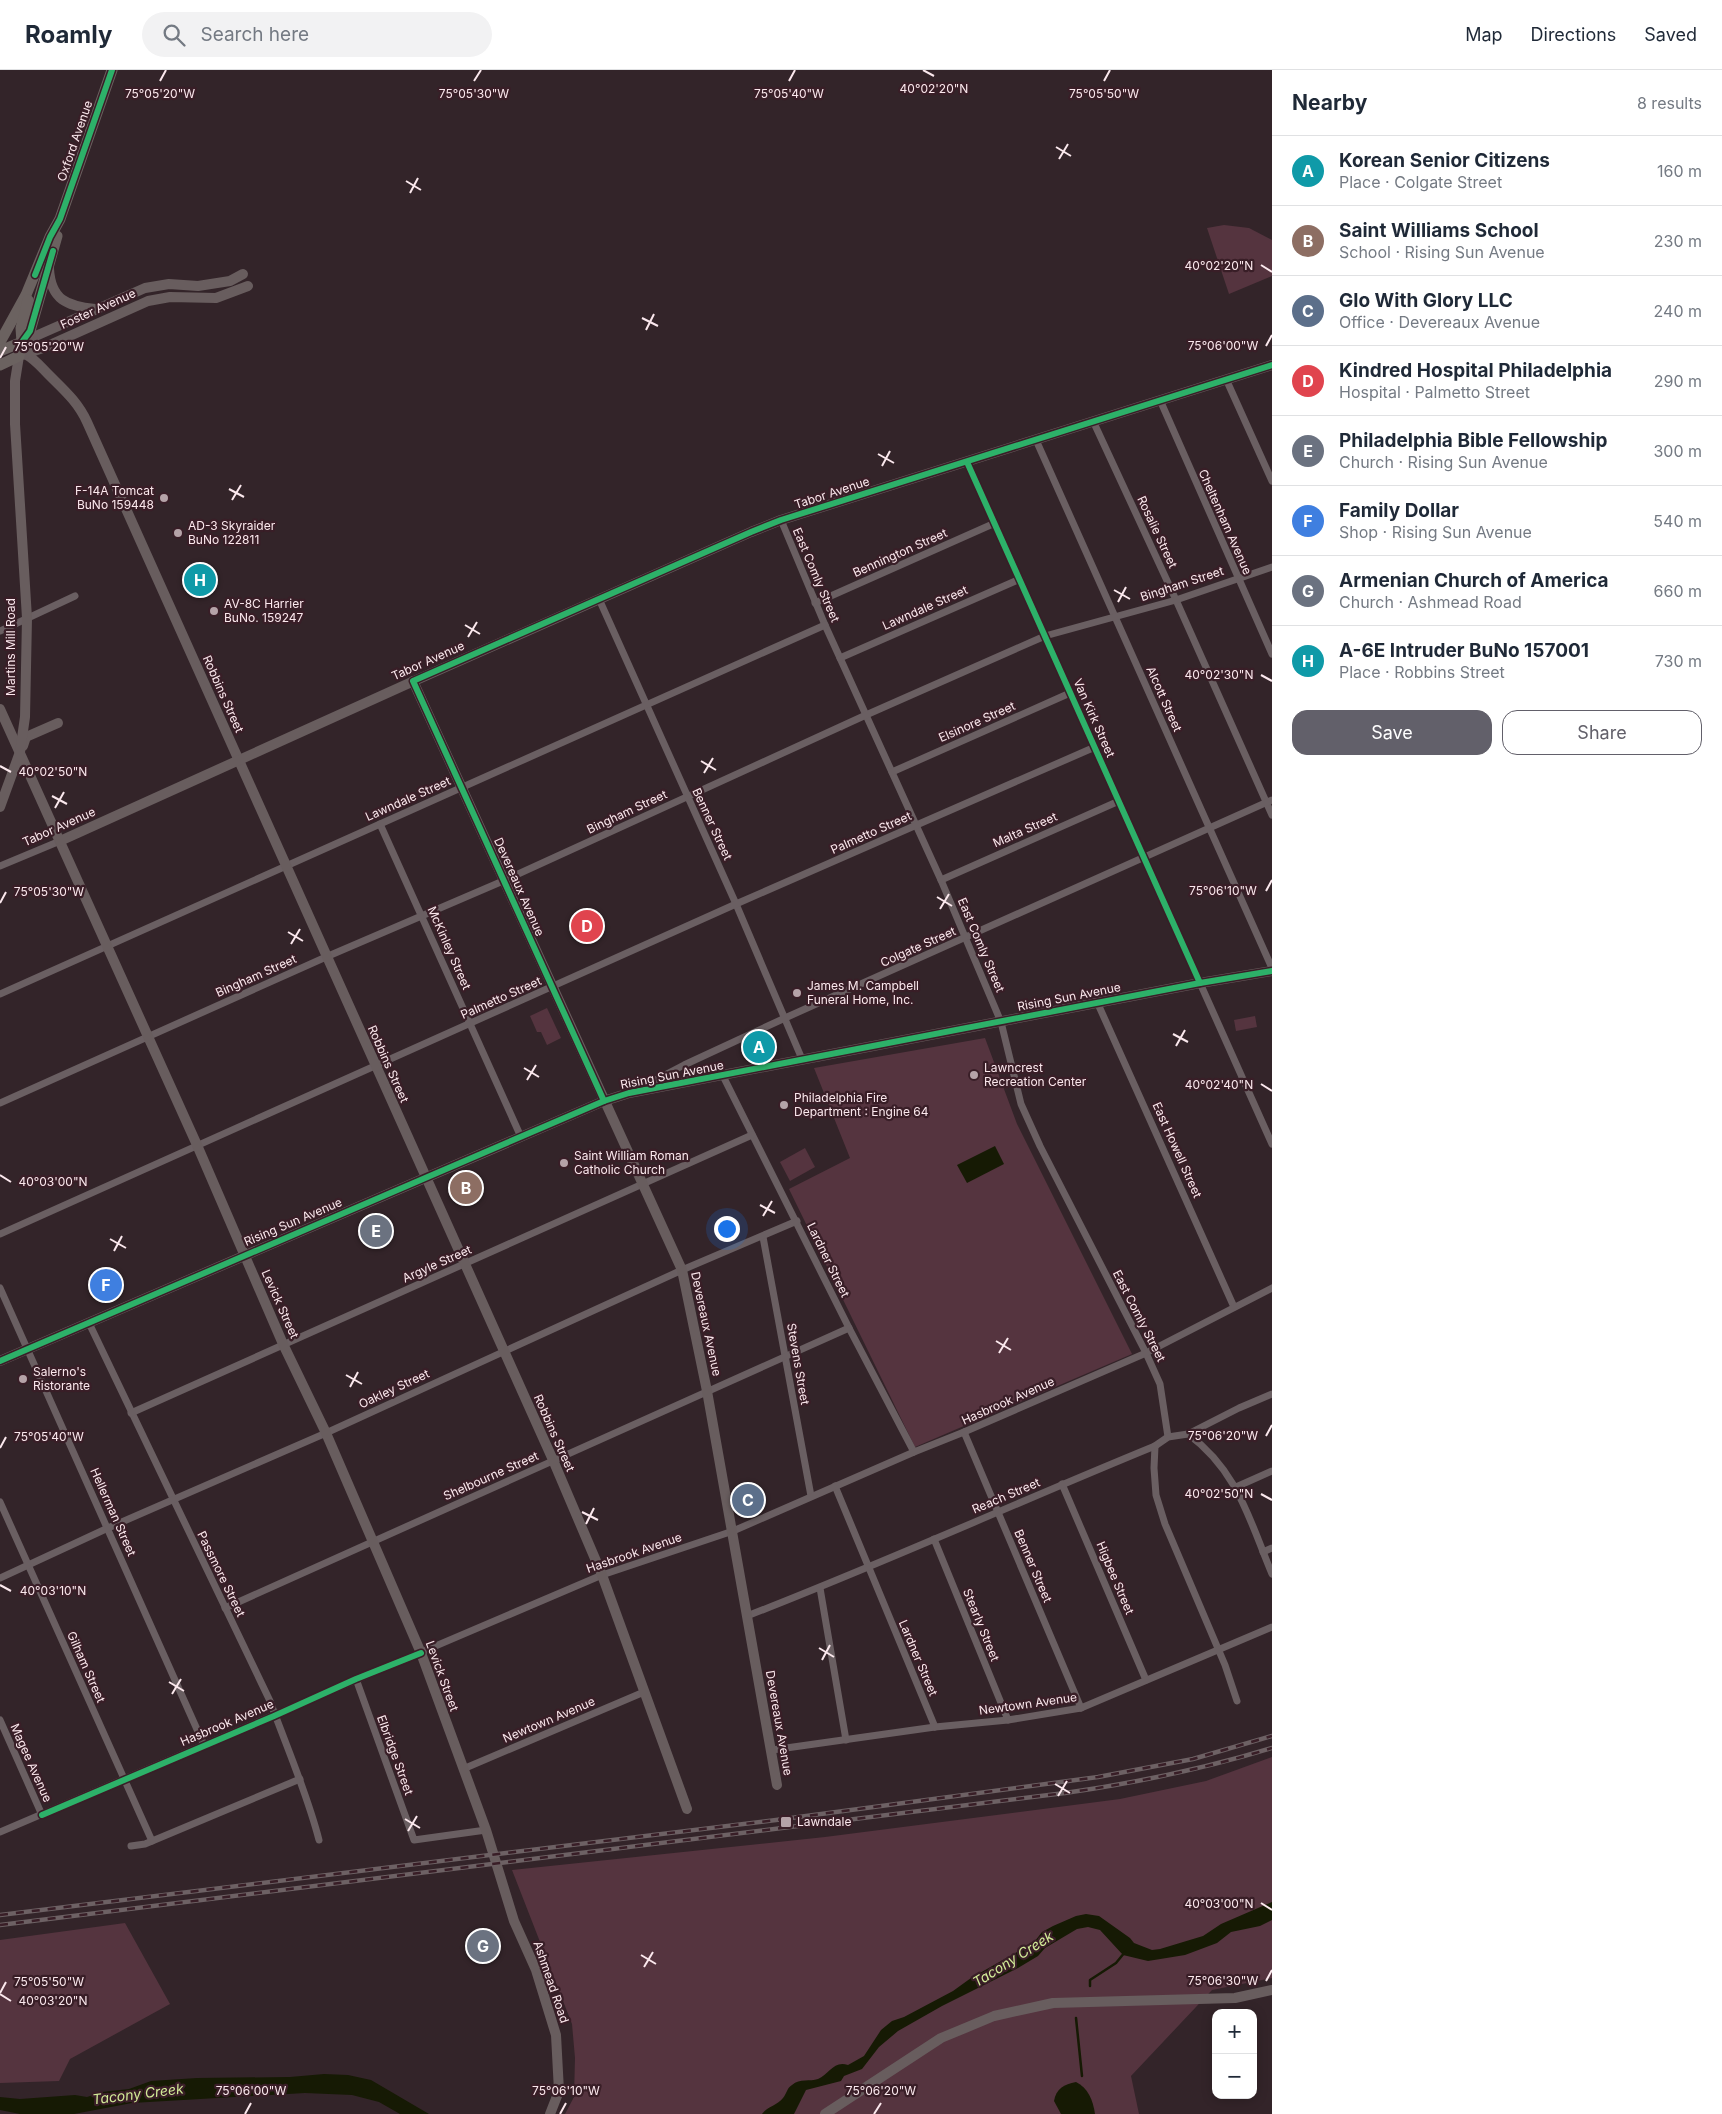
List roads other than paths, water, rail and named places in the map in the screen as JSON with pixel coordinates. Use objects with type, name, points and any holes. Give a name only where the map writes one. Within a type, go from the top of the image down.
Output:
[{"type":"main road","name":"Oxford Avenue","points":[[22,342],[30,331],[57,238],[60,219],[112,70]]},
{"type":"main road","name":"Oxford Avenue","points":[[0,342],[35,275],[50,236],[60,219]]},
{"type":"main road","name":"Martins Mill Road","points":[[22,355],[21,328],[35,275]]},
{"type":"main road","points":[[0,351],[22,342]]},
{"type":"main road","points":[[0,365],[22,355]]},
{"type":"street","points":[[48,264],[52,288],[60,299],[79,307],[96,310]]},
{"type":"street","name":"Foster Avenue","points":[[22,342],[145,288],[169,284],[198,286],[214,284],[230,281],[243,274]]},
{"type":"street","name":"Foster Avenue","points":[[22,355],[148,301],[170,297],[216,298],[248,286]]},
{"type":"street","name":"Robbins Street","points":[[22,355],[36,361],[65,388],[82,410],[553,1460],[602,1575],[687,1809]]},
{"type":"street","name":"Martins Mill Road","points":[[0,807],[20,752],[25,717],[27,618],[15,424],[15,381],[22,355]]},
{"type":"street","name":"Tabor Avenue","points":[[0,866],[60,841],[750,532],[782,520],[1272,365]]},
{"type":"street","points":[[1226,379],[1272,481]]},
{"type":"street","name":"Cheltenham Avenue","points":[[1160,400],[1272,654]]},
{"type":"street","name":"Rosalie Street","points":[[1094,422],[1269,801],[1272,815]]},
{"type":"street","name":"Alcott Street","points":[[1036,440],[1272,969]]},
{"type":"street","name":"Van Kirk Street","points":[[967,462],[1272,1144]]},
{"type":"street","name":"East Comly Street","points":[[782,520],[815,603],[941,880],[1001,1022],[1021,1104],[1040,1146],[1160,1384],[1168,1437]]},
{"type":"street","name":"Bennington Street","points":[[815,603],[995,523]]},
{"type":"street","name":"Bingham Street","points":[[0,1103],[326,957],[503,881],[866,715],[1045,636],[1176,600],[1272,567]]},
{"type":"street","name":"Lawndale Street","points":[[840,658],[1020,579]]},
{"type":"street","points":[[0,631],[75,596]]},
{"type":"street","name":"Benner Street","points":[[599,599],[736,904],[802,1059]]},
{"type":"street","name":"Lawndale Street","points":[[0,994],[825,625]]},
{"type":"street","name":"Devereaux Avenue","points":[[414,681],[503,881],[682,1270],[733,1530],[746,1616],[778,1785]]},
{"type":"street","name":"Elsinore Street","points":[[892,772],[1070,693]]},
{"type":"street","name":"Levick Street","points":[[0,709],[374,1542],[421,1653],[496,1861]]},
{"type":"street","points":[[20,752],[26,737],[58,723]]},
{"type":"street","name":"Palmetto Street","points":[[0,1234],[736,904],[1095,747]]},
{"type":"street","name":"Malta Street","points":[[941,880],[1119,801]]},
{"type":"street","name":"Colgate Street","points":[[629,1093],[684,1065],[786,1018],[1269,801]]},
{"type":"street","name":"McKinley Street","points":[[380,824],[521,1137]]},
{"type":"street","name":"Rising Sun Avenue","points":[[0,1361],[604,1101],[629,1093],[1272,969]]},
{"type":"street","name":"East Howell Street","points":[[1098,1004],[1234,1307]]},
{"type":"street","name":"Lardner Street","points":[[723,1076],[797,1221],[848,1328],[914,1452]]},
{"type":"street","name":"Argyle Street","points":[[131,1413],[644,1185],[752,1135]]},
{"type":"street","name":"Oakley Street","points":[[0,1578],[108,1528],[326,1433],[682,1270],[797,1221]]},
{"type":"street","name":"Stevens Street","points":[[763,1237],[811,1496]]},
{"type":"street","name":"Hellerman Street","points":[[0,1288],[204,1745]]},
{"type":"street","name":"Hasbrook Avenue","points":[[0,1832],[602,1575],[733,1530],[964,1432],[1146,1353],[1272,1288]]},
{"type":"street","name":"Passmore Street","points":[[89,1323],[270,1702],[300,1778],[319,1840]]},
{"type":"street","name":"Shelbourne Street","points":[[225,1608],[848,1328]]},
{"type":"street","name":"Reach Street","points":[[746,1616],[820,1588],[1155,1446],[1168,1437],[1188,1434],[1239,1408],[1272,1394]]},
{"type":"street","name":"Benner Street","points":[[964,1432],[1081,1708]]},
{"type":"street","points":[[1188,1434],[1217,1459],[1236,1487],[1272,1574]]},
{"type":"street","points":[[1155,1446],[1156,1495],[1165,1524],[1218,1649],[1237,1700]]},
{"type":"street","points":[[1236,1487],[1272,1472]]},
{"type":"street","name":"Higbee Street","points":[[1062,1484],[1146,1680]]},
{"type":"street","name":"Lardner Street","points":[[835,1486],[935,1727]]},
{"type":"street","name":"Gilham Street","points":[[0,1502],[152,1841]]},
{"type":"street","name":"Stearly Street","points":[[934,1539],[1008,1720]]},
{"type":"street","points":[[1263,1552],[1272,1548]]},
{"type":"street","points":[[820,1588],[846,1740]]},
{"type":"street","name":"Newtown Avenue","points":[[772,1750],[935,1727],[1008,1720],[1081,1708],[1272,1627]]},
{"type":"street","name":"Elbridge Street","points":[[356,1679],[414,1840],[486,1830]]},
{"type":"street","name":"Newtown Avenue","points":[[463,1769],[644,1692]]},
{"type":"street","name":"Magee Avenue","points":[[0,1720],[42,1815]]},
{"type":"street","points":[[131,1846],[145,1844],[300,1778]]},
{"type":"street","name":"Ashmead Road","points":[[496,1861],[514,1921],[536,1970],[556,2036],[559,2091],[550,2114]]},
{"type":"street","points":[[825,2114],[941,2038],[994,2016],[1053,2004],[1235,1998],[1272,1990]]},
{"type":"water","points":[[995,1146],[1004,1164],[967,1183],[957,1165]]},
{"type":"water","name":"Tacony Creek","points":[[1272,1902],[1272,1920],[1260,1926],[1231,1932],[1217,1943],[1185,1955],[1148,1961],[1123,1955],[1100,1930],[1088,1927],[1077,1929],[1045,1948],[1038,1956],[1018,1968],[942,2006],[898,2031],[879,2047],[862,2069],[844,2076],[841,2081],[806,2090],[794,2114],[762,2114],[781,2100],[795,2083],[818,2079],[839,2064],[848,2065],[864,2056],[881,2030],[892,2021],[904,2017],[953,1991],[971,1978],[1026,1947],[1035,1941],[1042,1932],[1076,1916],[1086,1914],[1099,1916],[1130,1938],[1134,1943],[1152,1950],[1203,1936],[1221,1924]]},
{"type":"water","name":"Tacony Creek","points":[[324,2074],[348,2075],[371,2080],[429,2114],[400,2114],[379,2102],[352,2095],[305,2093],[132,2103],[74,2114],[20,2114],[0,2110],[0,2097],[20,2099],[75,2095],[87,2097],[102,2092],[129,2089],[151,2081],[197,2078],[290,2077]]},
{"type":"water","points":[[1076,2082],[1089,2095],[1095,2114],[1061,2114],[1054,2101],[1057,2093],[1064,2086]]},
{"type":"waterway","points":[[1090,1986],[1090,1980],[1116,1963],[1125,1952]]},
{"type":"waterway","points":[[1076,2018],[1082,2076]]},
{"type":"railway","points":[[0,1915],[776,1820],[1098,1777],[1193,1759],[1272,1736]]},
{"type":"railway","points":[[0,1925],[1065,1793],[1169,1775],[1272,1748]]},
{"type":"place","name":"F-14A Tomcat BuNo 159448","points":[[164,498]]},
{"type":"place","name":"AD-3 Skyraider BuNo 122811","points":[[178,533]]},
{"type":"place","name":"A-6E Intruder BuNo 157001","points":[[200,580]]},
{"type":"place","name":"AV-8C Harrier BuNo. 159247","points":[[214,611]]},
{"type":"place","name":"Kindred Hospital Philadelphia","points":[[587,926]]},
{"type":"place","name":"James M. Campbell Funeral Home, Inc.","points":[[797,993]]},
{"type":"place","name":"Korean Senior Citizens","points":[[759,1047]]},
{"type":"place","name":"Lawncrest Recreation Center","points":[[974,1075]]},
{"type":"place","name":"Philadelphia Fire Department : Engine 64","points":[[784,1105]]},
{"type":"place","name":"Saint William Roman Catholic Church","points":[[564,1163]]},
{"type":"place","name":"Saint Williams School","points":[[466,1188]]},
{"type":"place","name":"Philadelphia Bible Fellowship","points":[[376,1231]]},
{"type":"place","name":"Family Dollar","points":[[106,1285]]},
{"type":"place","name":"Salerno's Ristorante","points":[[23,1379]]},
{"type":"place","name":"Glo With Glory LLC","points":[[748,1500]]},
{"type":"place","name":"Lawndale","points":[[786,1822]]},
{"type":"place","name":"Armenian Church of America","points":[[483,1946]]}]
